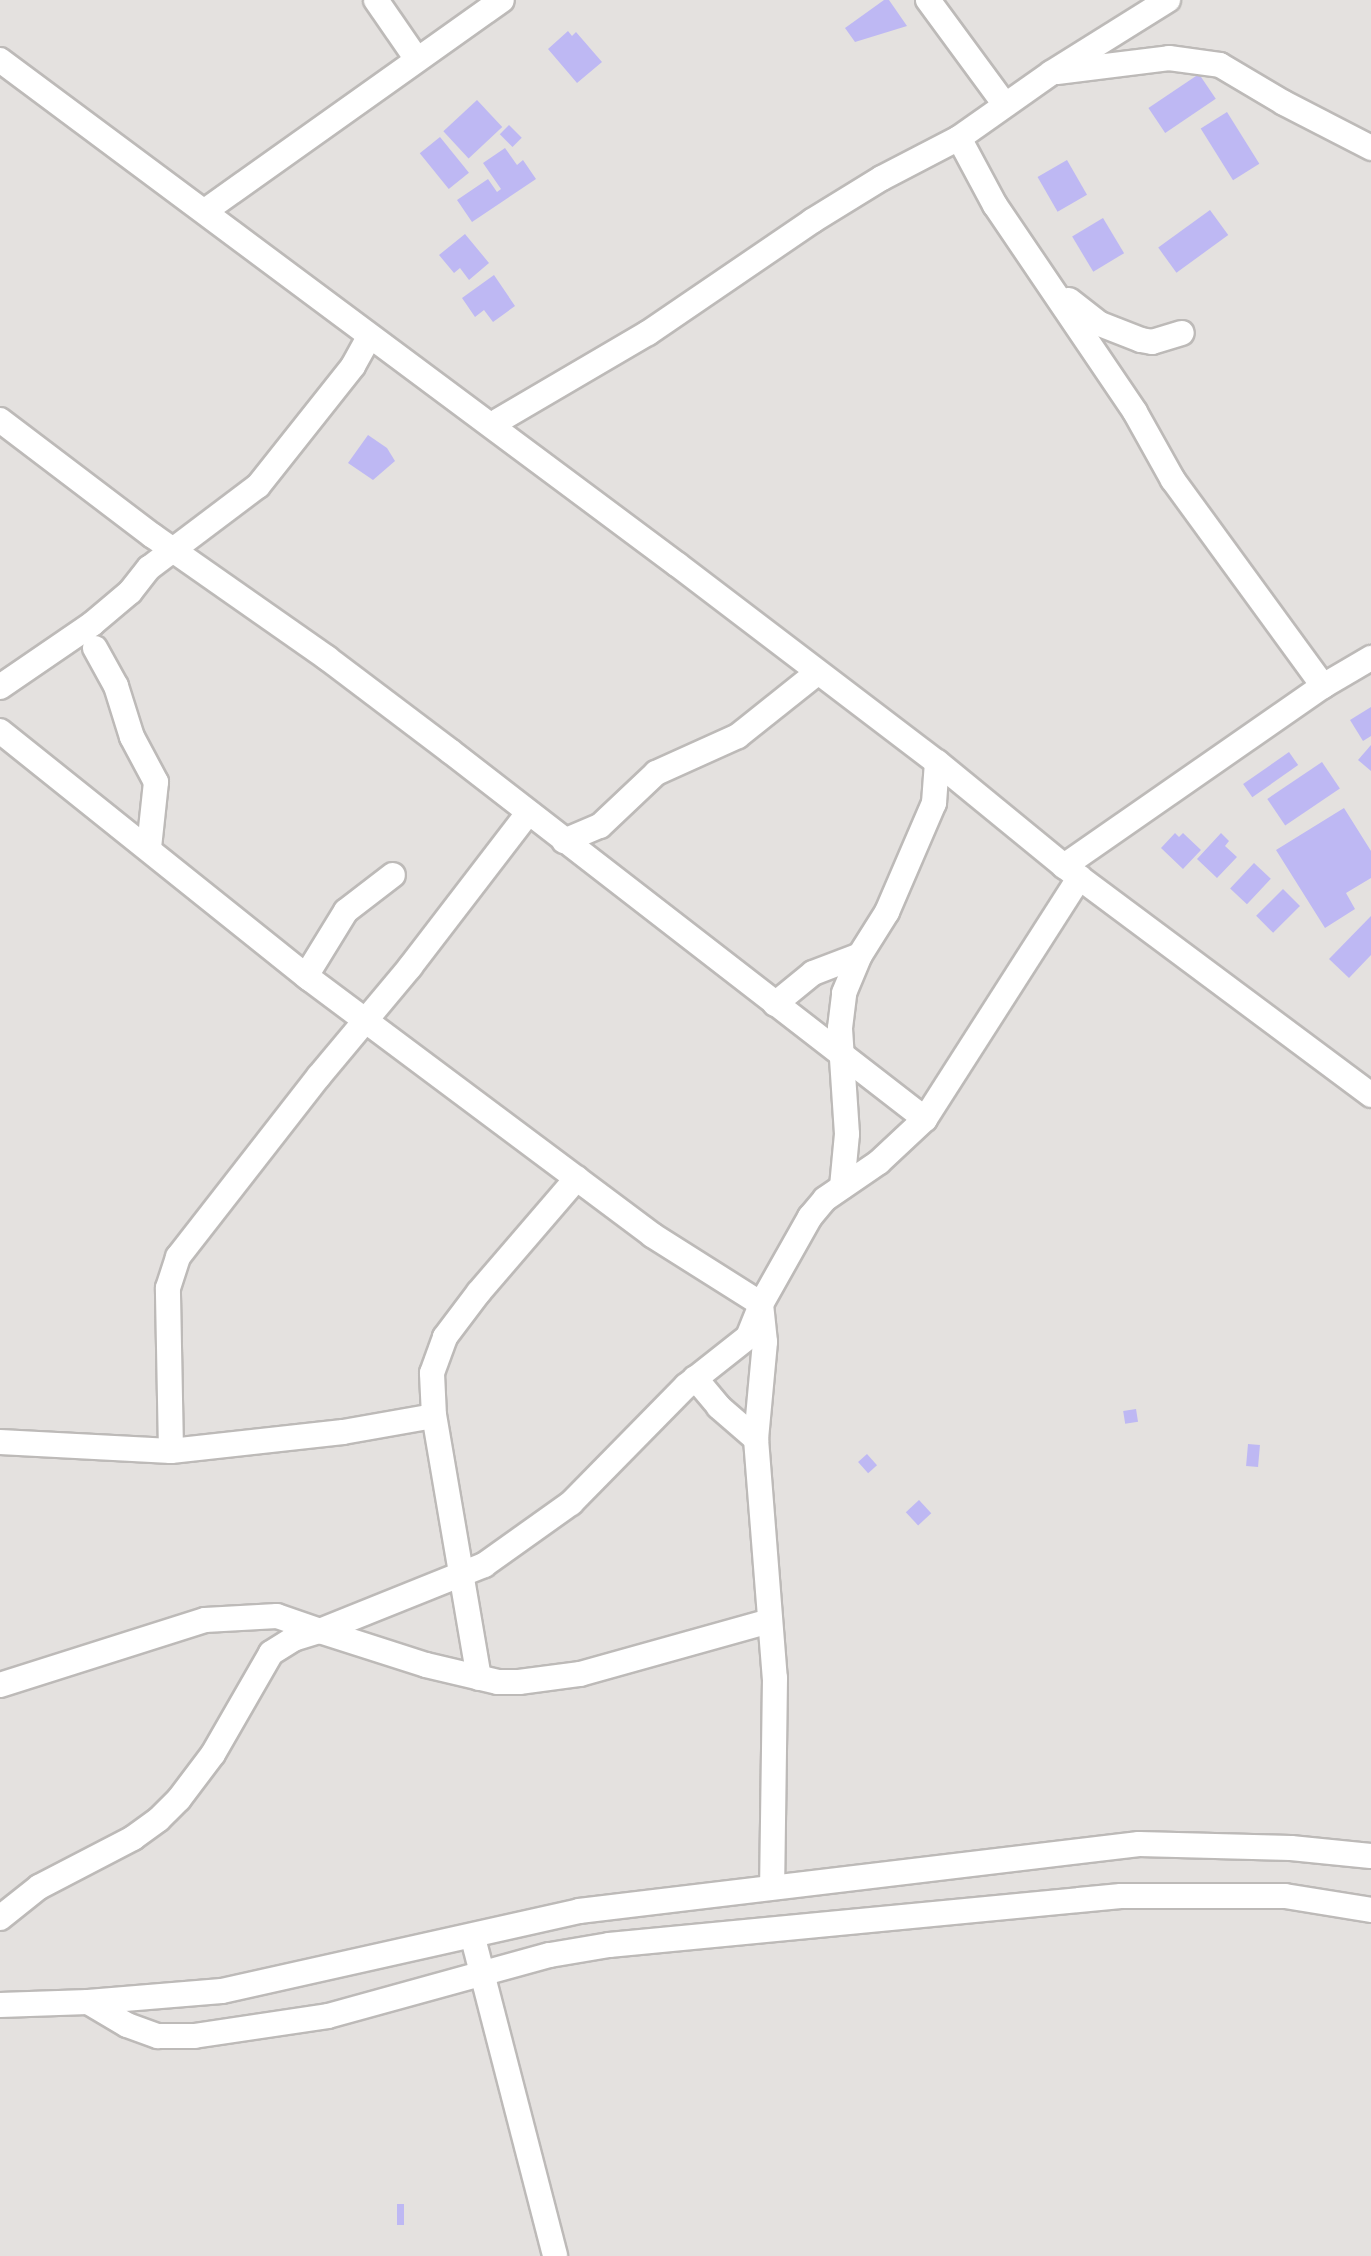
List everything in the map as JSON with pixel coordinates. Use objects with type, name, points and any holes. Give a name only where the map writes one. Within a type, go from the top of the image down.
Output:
[{"type":"street","points":[[376,0],[416,58]]},
{"type":"street","points":[[205,211],[416,58],[502,0]]},
{"type":"street","points":[[928,0],[1005,105]]},
{"type":"street","points":[[491,425],[648,333],[858,192],[959,138],[1051,73],[1168,0]]},
{"type":"street","points":[[1051,73],[1169,58],[1220,65],[1284,103],[1371,148]]},
{"type":"street","points":[[0,60],[491,425],[937,762],[1072,871],[1371,1095]]},
{"type":"street","points":[[959,138],[995,205],[1135,412],[1178,488],[1323,686]]},
{"type":"street","points":[[1051,287],[1100,324],[1141,340],[1152,342],[1182,333]]},
{"type":"street","points":[[47,657],[95,648],[108,637],[130,592],[149,568],[176,551],[258,486],[353,366],[369,337]]},
{"type":"street","points":[[0,420],[327,658],[925,1119]]},
{"type":"street","points":[[0,687],[47,657],[130,592]]},
{"type":"street","points":[[95,648],[116,686],[132,737],[156,782],[149,848]]},
{"type":"street","points":[[0,1918],[39,1887],[152,1825],[179,1799],[213,1754],[271,1653],[293,1639],[484,1565],[571,1503],[695,1378],[748,1337],[761,1304],[810,1217],[842,1187],[879,1162],[925,1119],[1072,871],[1323,686],[1371,658]]},
{"type":"street","points":[[564,841],[600,826],[656,773],[738,736],[817,673]]},
{"type":"street","points":[[0,731],[306,976],[652,1235],[761,1304]]},
{"type":"street","points":[[842,1187],[847,1134],[842,1009],[851,971],[887,912],[934,803],[937,762]]},
{"type":"street","points":[[171,1451],[168,1288],[178,1257],[319,1076],[368,1020],[528,813]]},
{"type":"street","points":[[306,976],[346,911],[393,875]]},
{"type":"street","points":[[775,1004],[813,973],[860,955]]},
{"type":"street","points":[[479,1678],[434,1416],[432,1373],[445,1337],[479,1292],[577,1178]]},
{"type":"street","points":[[761,1304],[765,1342],[756,1439],[775,1678],[772,1886]]},
{"type":"street","points":[[695,1378],[719,1407],[756,1439]]},
{"type":"street","points":[[0,1442],[171,1451],[343,1432],[434,1416]]},
{"type":"street","points":[[0,1685],[205,1620],[277,1616],[479,1678],[519,1682],[580,1674],[770,1621]]},
{"type":"street","points":[[0,2005],[88,2002],[222,1991],[473,1938],[579,1911],[1139,1844],[1291,1848],[1371,1856]]},
{"type":"street","points":[[88,2002],[127,2025],[158,2036],[194,2036],[328,2016],[481,1973],[609,1945],[1121,1896],[1285,1896],[1371,1910]]},
{"type":"street","points":[[473,1938],[555,2256]]},
{"type":"building","points":[[884,0],[889,0],[907,26],[855,42],[845,28]]},
{"type":"building","points":[[568,31],[572,36],[576,32],[602,62],[577,83],[548,49]]},
{"type":"building","points":[[1199,74],[1216,99],[1165,133],[1148,108]]},
{"type":"building","points":[[477,100],[502,127],[469,158],[443,131]]},
{"type":"building","points":[[1227,112],[1259,164],[1233,180],[1201,128]]},
{"type":"building","points":[[509,125],[522,138],[513,147],[500,134]]},
{"type":"building","points":[[440,137],[469,173],[449,189],[420,153]]},
{"type":"building","points":[[505,148],[517,165],[523,160],[536,179],[472,222],[457,200],[488,179],[497,192],[501,189],[483,163]]},
{"type":"building","points":[[1067,160],[1087,195],[1058,212],[1038,177]]},
{"type":"building","points":[[1210,210],[1228,235],[1176,273],[1158,248]]},
{"type":"building","points":[[1103,218],[1124,253],[1093,272],[1072,237]]},
{"type":"building","points":[[465,234],[489,263],[469,280],[460,268],[454,273],[439,255]]},
{"type":"building","points":[[494,275],[515,306],[493,322],[484,310],[475,317],[462,298]]},
{"type":"building","points":[[368,435],[387,448],[395,461],[373,480],[348,463]]},
{"type":"building","points":[[1371,707],[1371,736],[1363,741],[1350,720]]},
{"type":"building","points":[[1371,745],[1371,771],[1358,760]]},
{"type":"building","points":[[1289,752],[1298,765],[1252,797],[1243,784]]},
{"type":"building","points":[[1322,762],[1340,789],[1285,825],[1267,799]]},
{"type":"building","points":[[1344,808],[1371,851],[1371,878],[1346,893],[1355,909],[1325,928],[1276,850]]},
{"type":"building","points":[[1175,833],[1179,837],[1183,833],[1201,850],[1183,869],[1161,848]]},
{"type":"building","points":[[1221,833],[1229,841],[1225,846],[1237,857],[1217,878],[1197,859]]},
{"type":"building","points":[[1254,863],[1271,879],[1247,904],[1230,889]]},
{"type":"building","points":[[1283,889],[1300,906],[1273,933],[1256,916]]},
{"type":"building","points":[[1371,916],[1371,955],[1349,978],[1329,959]]},
{"type":"building","points":[[1136,1409],[1138,1422],[1125,1424],[1123,1411]]},
{"type":"building","points":[[1248,1444],[1260,1445],[1258,1467],[1246,1466]]},
{"type":"building","points":[[867,1454],[877,1465],[868,1473],[858,1462]]},
{"type":"building","points":[[919,1500],[931,1513],[918,1525],[906,1512]]},
{"type":"building","points":[[397,2204],[404,2204],[404,2225],[397,2225]]}]
